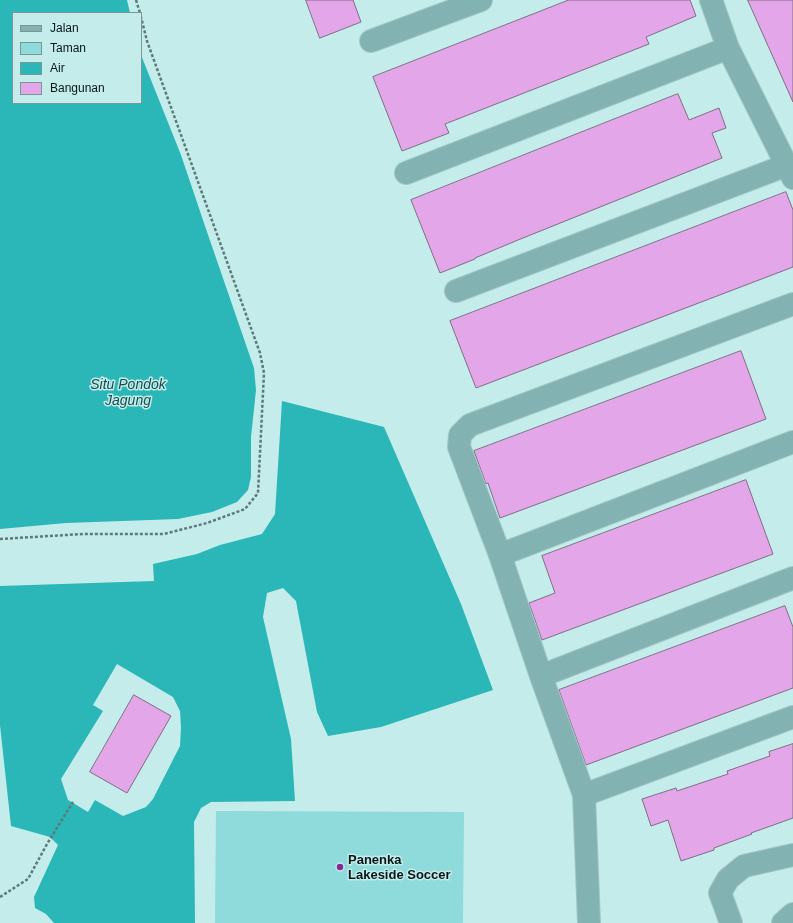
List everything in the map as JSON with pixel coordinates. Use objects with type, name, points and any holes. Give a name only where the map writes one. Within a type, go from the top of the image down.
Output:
[{"type":"street","points":[[372,41],[481,0]]},
{"type":"street","points":[[456,291],[790,171],[728,48],[711,0]]},
{"type":"street","points":[[406,173],[728,48]]},
{"type":"street","points":[[589,923],[584,794],[541,676],[500,555],[459,447],[460,436],[470,425],[793,304]]},
{"type":"street","points":[[500,555],[793,442]]},
{"type":"street","points":[[541,676],[793,578]]},
{"type":"street","points":[[584,794],[793,717]]},
{"type":"street","points":[[731,923],[720,893],[728,879],[744,866],[793,855]]},
{"type":"street","points":[[782,923],[793,914]]},
{"type":"path","points":[[136,0],[140,12]]},
{"type":"path","points":[[0,539],[83,534],[164,534],[207,523],[244,509],[258,493],[264,373],[260,353],[147,41],[142,21]]},
{"type":"path","points":[[0,897],[28,879],[47,844],[73,802]]},
{"type":"green space","name":"Panenka Lakeside Soccer","points":[[216,811],[464,812],[463,923],[215,923]]},
{"type":"water","name":"Situ Pondok Jagung","points":[[0,0],[127,0],[130,12],[12,12],[12,104],[142,104],[142,58],[181,155],[254,368],[256,390],[251,437],[251,477],[248,490],[237,502],[212,512],[178,519],[66,523],[0,529]]},
{"type":"water","points":[[282,401],[384,427],[461,604],[493,690],[381,727],[328,736],[317,712],[296,601],[283,588],[267,593],[263,617],[291,739],[295,801],[211,802],[201,808],[194,822],[195,923],[54,923],[46,914],[35,908],[34,897],[58,845],[50,837],[11,826],[0,725],[0,586],[154,581],[153,564],[197,554],[220,545],[262,534],[275,514]]},
{"type":"pier","points":[[117,664],[173,697],[180,711],[181,727],[180,746],[153,799],[146,807],[123,816],[95,800],[88,812],[68,800],[61,779],[103,711],[93,705]]},
{"type":"building","points":[[306,0],[353,0],[361,22],[320,38]]},
{"type":"building","points":[[569,0],[690,0],[696,16],[646,37],[649,44],[445,124],[449,133],[402,151],[373,77]]},
{"type":"building","points":[[748,0],[793,0],[793,102],[773,57]]},
{"type":"building","points":[[678,94],[689,120],[719,108],[726,128],[712,133],[722,158],[440,273],[411,200]]},
{"type":"building","points":[[786,192],[793,210],[793,267],[476,388],[450,321]]},
{"type":"building","points":[[741,351],[766,419],[500,518],[488,483],[486,484],[474,451]]},
{"type":"building","points":[[746,480],[773,554],[542,640],[529,603],[555,593],[542,556]]},
{"type":"building","points":[[785,606],[793,627],[793,688],[586,765],[559,690]]},
{"type":"building","points":[[134,695],[171,716],[127,793],[90,772]]},
{"type":"building","points":[[793,744],[793,818],[751,833],[752,834],[714,848],[714,850],[681,861],[668,820],[651,826],[642,799],[676,788],[677,791],[728,774],[727,771],[770,756],[769,752]]},
{"type":"place","name":"Panenka Lakeside Soccer","points":[[340,867]]}]
